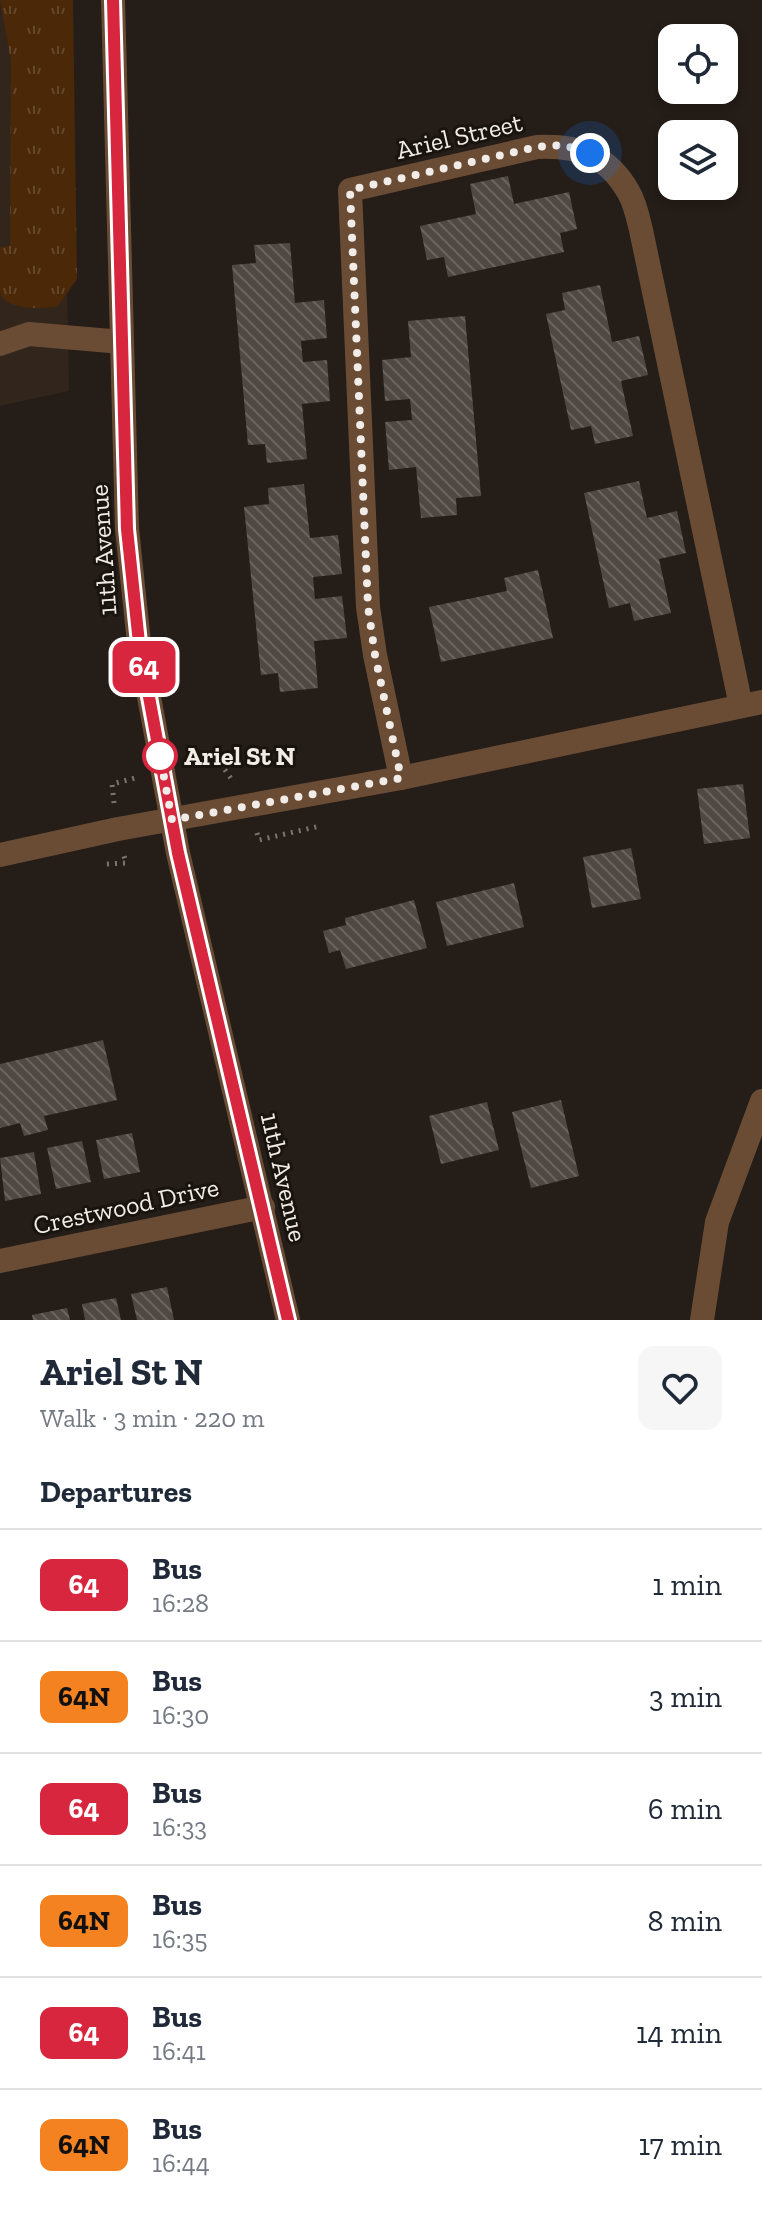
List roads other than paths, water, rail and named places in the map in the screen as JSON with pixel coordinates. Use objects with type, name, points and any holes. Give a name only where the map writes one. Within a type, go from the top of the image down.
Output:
[{"type":"street","name":"11th Avenue","points":[[113,0],[127,529],[139,643],[172,820],[288,1320]]},
{"type":"street","name":"Ariel Street","points":[[0,855],[401,778],[752,704],[630,194],[614,172],[590,153],[563,145],[537,147],[350,190],[368,607],[401,778]]},
{"type":"street","points":[[0,344],[29,334],[122,342]]},
{"type":"street","points":[[702,1320],[717,1222],[762,1101]]},
{"type":"street","name":"Crestwood Drive","points":[[0,1261],[263,1207]]},
{"type":"place","name":"Ariel St N","points":[[160,756]]}]
